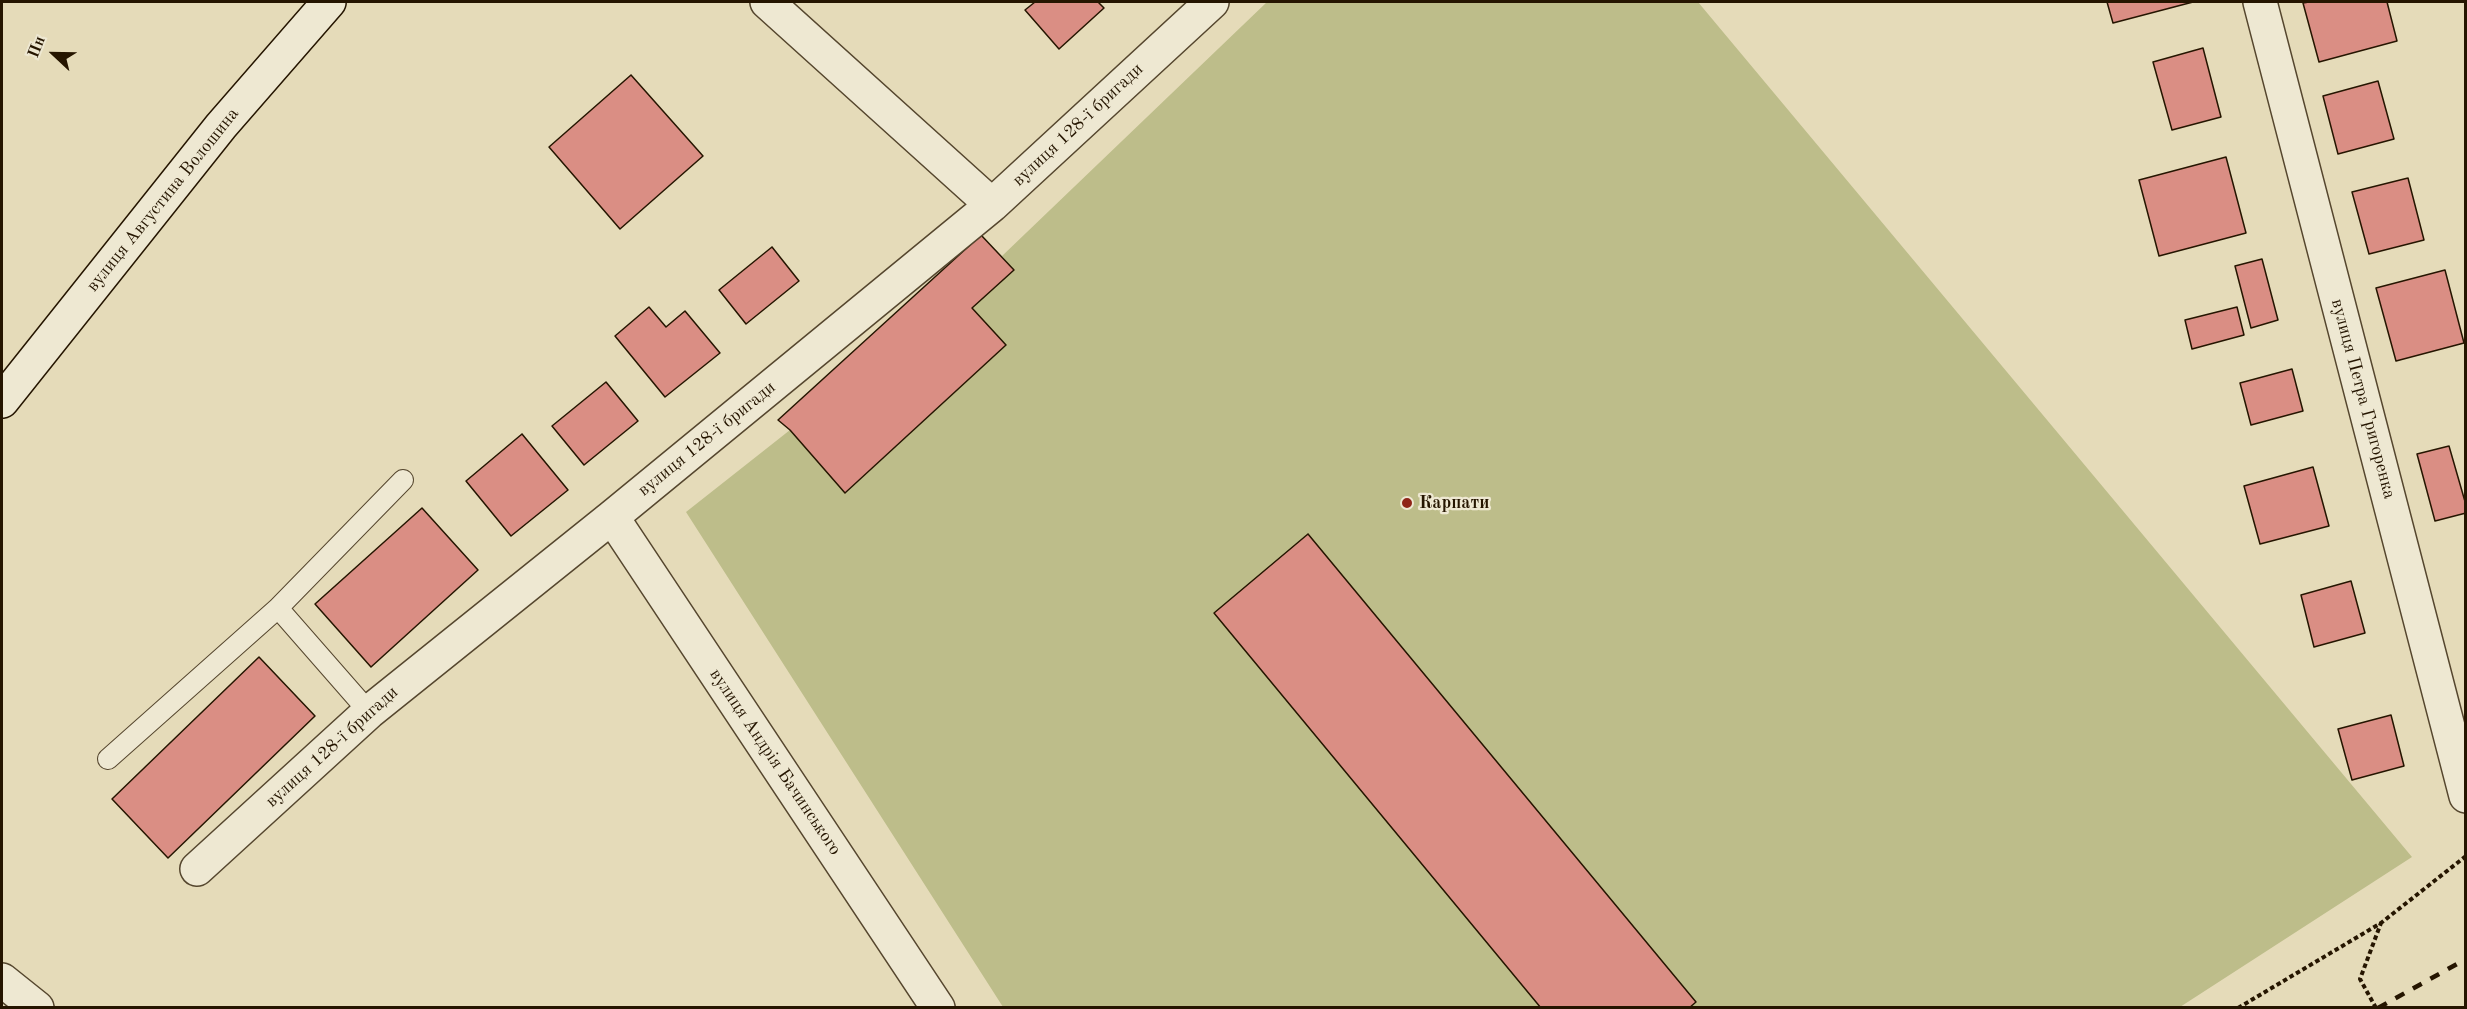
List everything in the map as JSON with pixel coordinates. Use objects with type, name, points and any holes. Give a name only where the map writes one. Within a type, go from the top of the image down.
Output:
[{"type":"street","name":"вулиця Августина Волошина","points":[[2,401],[221,126],[329,2]]},
{"type":"street","points":[[767,2],[992,205]]},
{"type":"street","name":"вулиця 128-ї бригади","points":[[197,869],[369,712],[612,517],[992,205],[1212,2]]},
{"type":"street","name":"вулиця Петра Григоренка","points":[[2260,2],[2466,795]]},
{"type":"street","name":"вулиця Андрія Бачинського","points":[[612,517],[938,1008]]},
{"type":"street","points":[[2,980],[37,1008]]},
{"type":"lane","points":[[108,759],[278,608],[403,480]]},
{"type":"lane","points":[[278,608],[369,712]]},
{"type":"path","points":[[2238,1008],[2381,923],[2466,856]]},
{"type":"path","points":[[2376,1008],[2360,980],[2381,923]]},
{"type":"green space","name":"Карпати","points":[[1267,2],[1698,2],[2412,857],[2180,1007],[1003,1007],[686,512],[790,430],[846,493],[1006,345],[972,308],[1014,270],[1002,256]]},
{"type":"building","points":[[1035,2],[1098,2],[1104,8],[1059,49],[1025,10]]},
{"type":"building","points":[[2107,2],[2193,2],[2113,23]]},
{"type":"building","points":[[2387,2],[2397,41],[2319,62],[2303,3]]},
{"type":"building","points":[[2203,48],[2221,117],[2172,130],[2153,62]]},
{"type":"building","points":[[631,75],[703,156],[620,229],[549,147]]},
{"type":"building","points":[[2378,81],[2394,139],[2338,154],[2323,96]]},
{"type":"building","points":[[2226,157],[2246,233],[2159,256],[2139,180]]},
{"type":"building","points":[[2408,178],[2424,240],[2369,254],[2352,192]]},
{"type":"building","points":[[981,235],[1014,270],[972,308],[1006,345],[845,493],[790,430],[778,420]]},
{"type":"building","points":[[772,247],[799,281],[746,324],[719,290]]},
{"type":"building","points":[[2262,259],[2278,320],[2251,328],[2235,266]]},
{"type":"building","points":[[2445,270],[2464,343],[2396,361],[2376,288]]},
{"type":"building","points":[[649,307],[666,327],[685,311],[720,353],[665,397],[615,336]]},
{"type":"building","points":[[2237,307],[2244,335],[2192,349],[2185,320]]},
{"type":"building","points":[[2292,369],[2303,411],[2251,425],[2240,383]]},
{"type":"building","points":[[606,382],[638,421],[584,465],[552,426]]},
{"type":"building","points":[[522,434],[568,490],[511,536],[466,481]]},
{"type":"building","points":[[2449,446],[2466,505],[2466,513],[2435,521],[2417,454]]},
{"type":"building","points":[[2313,467],[2329,526],[2260,544],[2244,486]]},
{"type":"building","points":[[422,508],[478,570],[371,667],[315,604]]},
{"type":"building","points":[[1308,534],[1696,1002],[1689,1008],[1541,1008],[1214,613]]},
{"type":"building","points":[[2351,581],[2365,633],[2314,647],[2301,595]]},
{"type":"building","points":[[259,657],[315,716],[168,858],[112,799]]},
{"type":"building","points":[[2391,715],[2404,766],[2352,780],[2338,729]]},
{"type":"railway","points":[[2378,1008],[2466,959]]},
{"type":"place","name":"Карпати","points":[[1407,503]]}]
